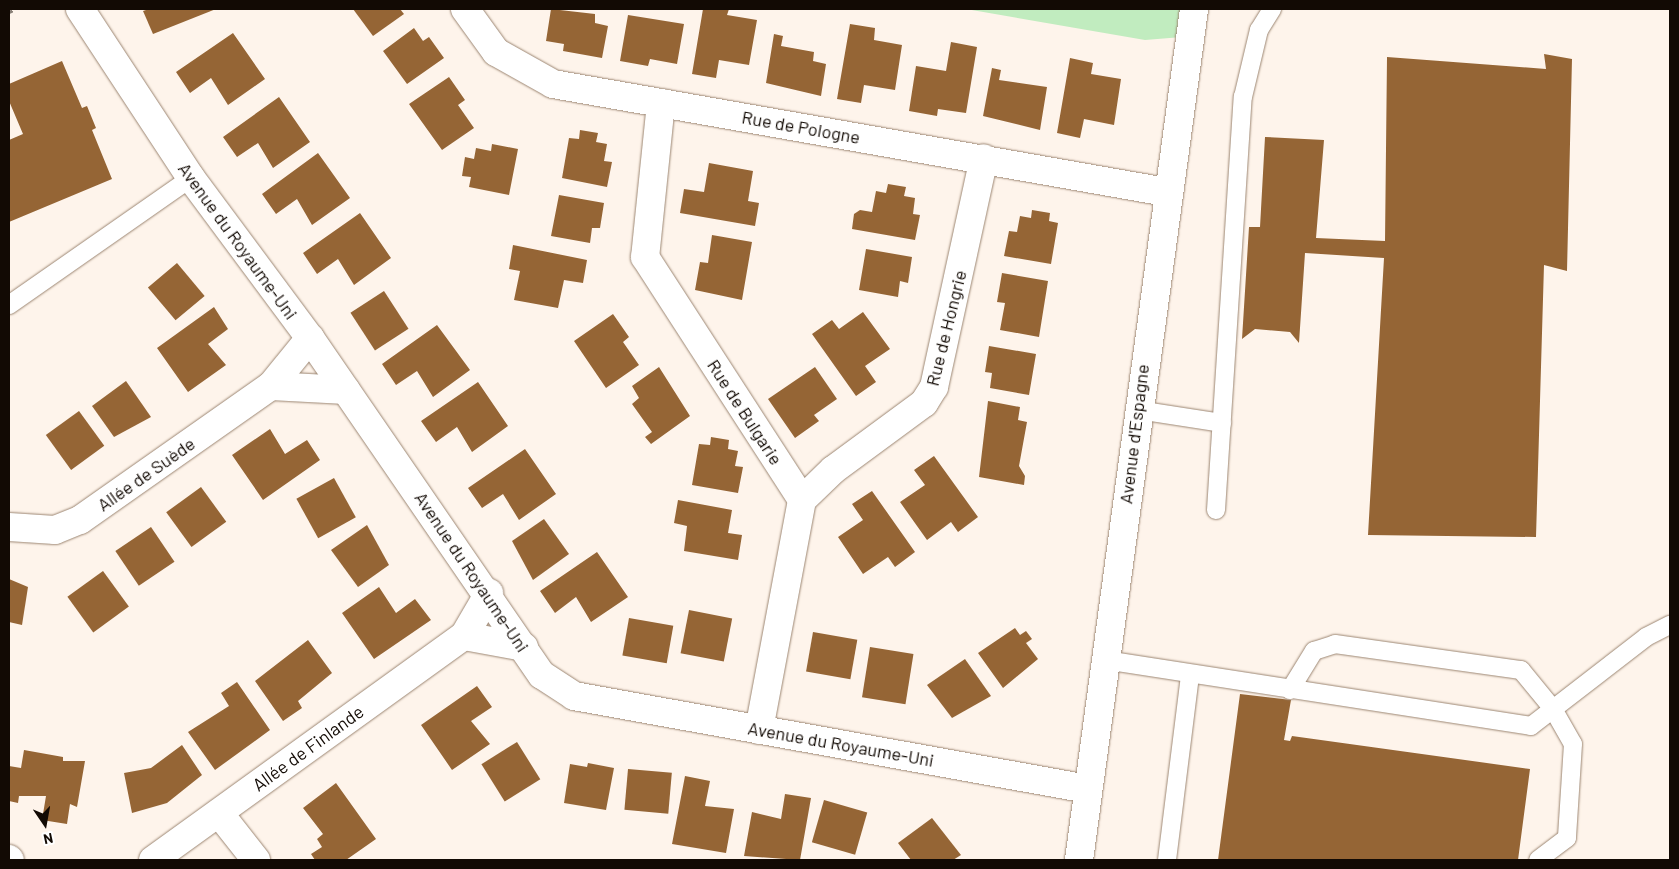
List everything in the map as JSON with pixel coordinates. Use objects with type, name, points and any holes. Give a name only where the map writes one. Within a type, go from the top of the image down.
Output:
[{"type":"street","name":"Avenue du Royaume-Uni","points":[[80,9],[191,178],[310,338],[489,593],[542,675],[574,696],[1088,789]]},
{"type":"street","name":"Rue de Pologne","points":[[465,9],[496,52],[522,70],[553,84],[984,158],[1166,192]]},
{"type":"street","name":"Avenue d'Espagne","points":[[1079,860],[1166,192],[1194,9]]},
{"type":"street","name":"Rue de Bulgarie","points":[[661,103],[645,257],[802,500]]},
{"type":"street","name":"Rue de Hongrie","points":[[802,500],[833,470],[924,403],[934,388],[984,158]]},
{"type":"street","name":"Allée de Suède","points":[[9,527],[54,530],[80,520],[271,386],[310,338]]},
{"type":"street","points":[[271,386],[346,390]]},
{"type":"street","points":[[758,730],[802,500]]},
{"type":"street","name":"Allée de Finlande","points":[[153,860],[464,636],[489,593]]},
{"type":"street","points":[[464,636],[524,648]]},
{"type":"street","points":[[219,812],[256,860]]},
{"type":"lane","points":[[1216,510],[1243,97],[1259,30],[1272,9]]},
{"type":"lane","points":[[9,305],[191,178]]},
{"type":"lane","points":[[1138,410],[1222,423]]},
{"type":"lane","points":[[1105,660],[1190,675],[1532,726],[1646,637],[1670,625]]},
{"type":"lane","points":[[1290,690],[1314,651],[1335,644],[1521,670],[1553,709],[1573,744],[1567,838],[1538,860]]},
{"type":"lane","points":[[1166,860],[1190,675]]},
{"type":"path","points":[[9,12],[16,9]]},
{"type":"green space","points":[[966,9],[1186,9],[1182,37],[1145,40]]},
{"type":"building","points":[[149,9],[216,9],[153,34],[143,11]]},
{"type":"building","points":[[353,9],[400,9],[404,14],[373,36]]},
{"type":"building","points":[[551,9],[595,14],[595,23],[608,26],[602,58],[563,51],[564,44],[546,41]]},
{"type":"building","points":[[703,9],[729,9],[727,15],[757,20],[749,65],[719,60],[716,78],[692,74]]},
{"type":"building","points":[[628,15],[684,24],[677,64],[650,59],[648,66],[620,61]]},
{"type":"building","points":[[850,24],[875,28],[874,40],[902,45],[895,90],[864,85],[861,103],[837,99]]},
{"type":"building","points":[[414,28],[423,41],[429,37],[444,58],[407,84],[383,51]]},
{"type":"building","points":[[233,33],[265,79],[228,105],[211,78],[190,93],[176,72]]},
{"type":"building","points":[[774,34],[783,36],[781,46],[814,52],[813,61],[826,64],[821,96],[766,83]]},
{"type":"building","points":[[951,42],[977,47],[966,113],[938,109],[937,116],[909,111],[916,66],[946,71]]},
{"type":"building","points":[[1544,54],[1572,59],[1567,271],[1544,265],[1536,537],[1368,535],[1384,258],[1305,253],[1299,343],[1290,332],[1255,329],[1242,339],[1249,227],[1260,227],[1265,137],[1324,140],[1316,238],[1385,241],[1387,57],[1546,69]]},
{"type":"building","points":[[1070,58],[1093,63],[1091,74],[1121,79],[1114,125],[1084,119],[1080,138],[1057,133]]},
{"type":"building","points":[[62,61],[82,108],[87,106],[96,128],[92,130],[112,179],[9,222],[9,140],[23,134],[9,101],[9,84]]},
{"type":"building","points":[[992,68],[1001,70],[999,80],[1047,87],[1040,130],[983,116]]},
{"type":"building","points":[[449,77],[465,100],[458,105],[474,128],[442,150],[409,104]]},
{"type":"building","points":[[279,97],[310,142],[273,168],[258,143],[237,157],[223,137]]},
{"type":"building","points":[[580,130],[598,133],[596,142],[607,144],[604,161],[612,162],[607,187],[562,178],[569,138],[579,139]]},
{"type":"building","points":[[492,144],[518,149],[509,195],[469,187],[471,177],[462,176],[465,157],[474,159],[476,148],[491,151]]},
{"type":"building","points":[[318,153],[350,198],[312,225],[297,199],[276,214],[262,194]]},
{"type":"building","points":[[709,163],[753,171],[748,201],[759,203],[755,226],[680,213],[684,189],[704,192]]},
{"type":"building","points":[[888,184],[906,187],[904,196],[915,198],[913,214],[920,215],[915,240],[852,229],[854,214],[860,210],[872,212],[876,191],[886,193]]},
{"type":"building","points":[[559,195],[604,203],[600,228],[592,228],[590,243],[551,236]]},
{"type":"building","points":[[1032,210],[1050,213],[1049,221],[1058,223],[1051,264],[1004,256],[1009,231],[1017,232],[1020,216],[1031,218]]},
{"type":"building","points":[[360,213],[391,258],[354,285],[338,259],[317,274],[303,253]]},
{"type":"building","points":[[712,235],[752,242],[742,300],[695,290],[700,262],[708,263]]},
{"type":"building","points":[[513,245],[587,260],[583,283],[564,280],[558,308],[514,300],[520,271],[509,269]]},
{"type":"building","points":[[866,249],[912,257],[908,283],[900,281],[898,297],[859,290]]},
{"type":"building","points":[[177,263],[205,296],[176,320],[148,287]]},
{"type":"building","points":[[1002,273],[1048,281],[1039,337],[1000,330],[1005,303],[997,302]]},
{"type":"building","points":[[384,291],[409,329],[375,351],[350,313]]},
{"type":"building","points":[[214,307],[228,329],[208,344],[226,365],[188,392],[157,348]]},
{"type":"building","points":[[863,312],[890,349],[865,366],[876,382],[856,396],[812,334],[832,320],[839,329]]},
{"type":"building","points":[[613,314],[629,337],[623,342],[639,365],[606,388],[574,341]]},
{"type":"building","points":[[437,325],[470,370],[433,397],[417,371],[396,385],[382,364]]},
{"type":"building","points":[[989,346],[1036,354],[1029,395],[990,388],[992,373],[985,372]]},
{"type":"building","points":[[659,367],[690,416],[651,444],[645,437],[652,432],[632,404],[639,398],[632,386]]},
{"type":"building","points":[[815,367],[837,399],[814,415],[819,421],[795,438],[768,399]]},
{"type":"building","points":[[126,381],[151,417],[114,437],[92,406]]},
{"type":"building","points":[[478,382],[508,426],[472,452],[457,427],[436,442],[421,421]]},
{"type":"building","points":[[988,401],[1020,407],[1018,420],[1027,422],[1019,466],[1025,476],[1024,485],[979,477]]},
{"type":"building","points":[[79,411],[104,446],[71,470],[46,435]]},
{"type":"building","points":[[270,429],[285,454],[307,440],[320,460],[263,500],[232,455]]},
{"type":"building","points":[[711,437],[729,440],[728,449],[738,451],[735,466],[743,467],[738,493],[692,485],[699,444],[710,445]]},
{"type":"building","points":[[525,449],[556,494],[519,520],[503,494],[482,508],[468,488]]},
{"type":"building","points":[[934,456],[978,517],[958,532],[951,522],[927,540],[900,502],[925,485],[914,470]]},
{"type":"building","points":[[334,478],[356,517],[318,538],[296,499]]},
{"type":"building","points":[[201,487],[226,522],[191,547],[166,512]]},
{"type":"building","points":[[872,491],[915,552],[895,567],[888,557],[863,574],[838,537],[863,520],[852,504]]},
{"type":"building","points":[[678,500],[732,510],[728,533],[742,535],[738,560],[684,551],[687,526],[674,523]]},
{"type":"building","points":[[544,519],[569,554],[533,580],[512,541]]},
{"type":"building","points":[[367,525],[389,565],[358,587],[331,550]]},
{"type":"building","points":[[151,527],[174,562],[139,586],[115,551]]},
{"type":"building","points":[[597,552],[628,597],[591,622],[576,597],[555,613],[540,591]]},
{"type":"building","points":[[103,571],[129,607],[93,632],[67,597]]},
{"type":"building","points":[[9,579],[28,587],[22,625],[9,622]]},
{"type":"building","points":[[379,587],[396,613],[415,599],[431,620],[374,659],[342,613]]},
{"type":"building","points":[[689,610],[732,618],[724,662],[681,653]]},
{"type":"building","points":[[629,618],[673,626],[667,663],[622,655]]},
{"type":"building","points":[[1015,628],[1020,635],[1026,631],[1032,639],[1026,643],[1038,659],[1003,688],[978,653]]},
{"type":"building","points":[[813,632],[857,640],[850,679],[806,671]]},
{"type":"building","points":[[308,640],[332,673],[298,701],[302,708],[283,721],[255,681]]},
{"type":"building","points":[[870,647],[913,654],[905,704],[862,697]]},
{"type":"building","points":[[965,659],[991,696],[952,718],[927,685]]},
{"type":"building","points":[[237,682],[270,730],[215,770],[188,732],[229,706],[221,693]]},
{"type":"building","points":[[477,686],[492,707],[471,721],[490,744],[452,770],[421,725]]},
{"type":"building","points":[[1240,694],[1291,700],[1284,740],[1290,741],[1292,736],[1530,769],[1518,860],[1218,860]]},
{"type":"building","points":[[517,742],[540,779],[505,802],[481,764]]},
{"type":"building","points":[[182,745],[202,775],[167,803],[132,813],[124,773],[151,768]]},
{"type":"building","points":[[24,750],[63,757],[63,761],[85,761],[77,807],[70,804],[67,824],[42,820],[46,796],[19,796],[18,803],[9,801],[9,766],[21,768]]},
{"type":"building","points":[[588,763],[614,768],[606,810],[564,803],[570,764],[587,767]]},
{"type":"building","points":[[628,769],[672,773],[668,814],[624,810]]},
{"type":"building","points":[[685,776],[710,781],[705,806],[734,809],[726,853],[672,844]]},
{"type":"building","points":[[336,783],[376,839],[346,860],[315,860],[311,854],[322,847],[317,839],[323,834],[303,808]]},
{"type":"building","points":[[785,794],[811,798],[800,860],[744,856],[752,812],[781,819]]},
{"type":"building","points":[[824,800],[867,812],[855,855],[812,842]]},
{"type":"building","points":[[932,818],[961,855],[953,860],[911,860],[898,843]]}]
